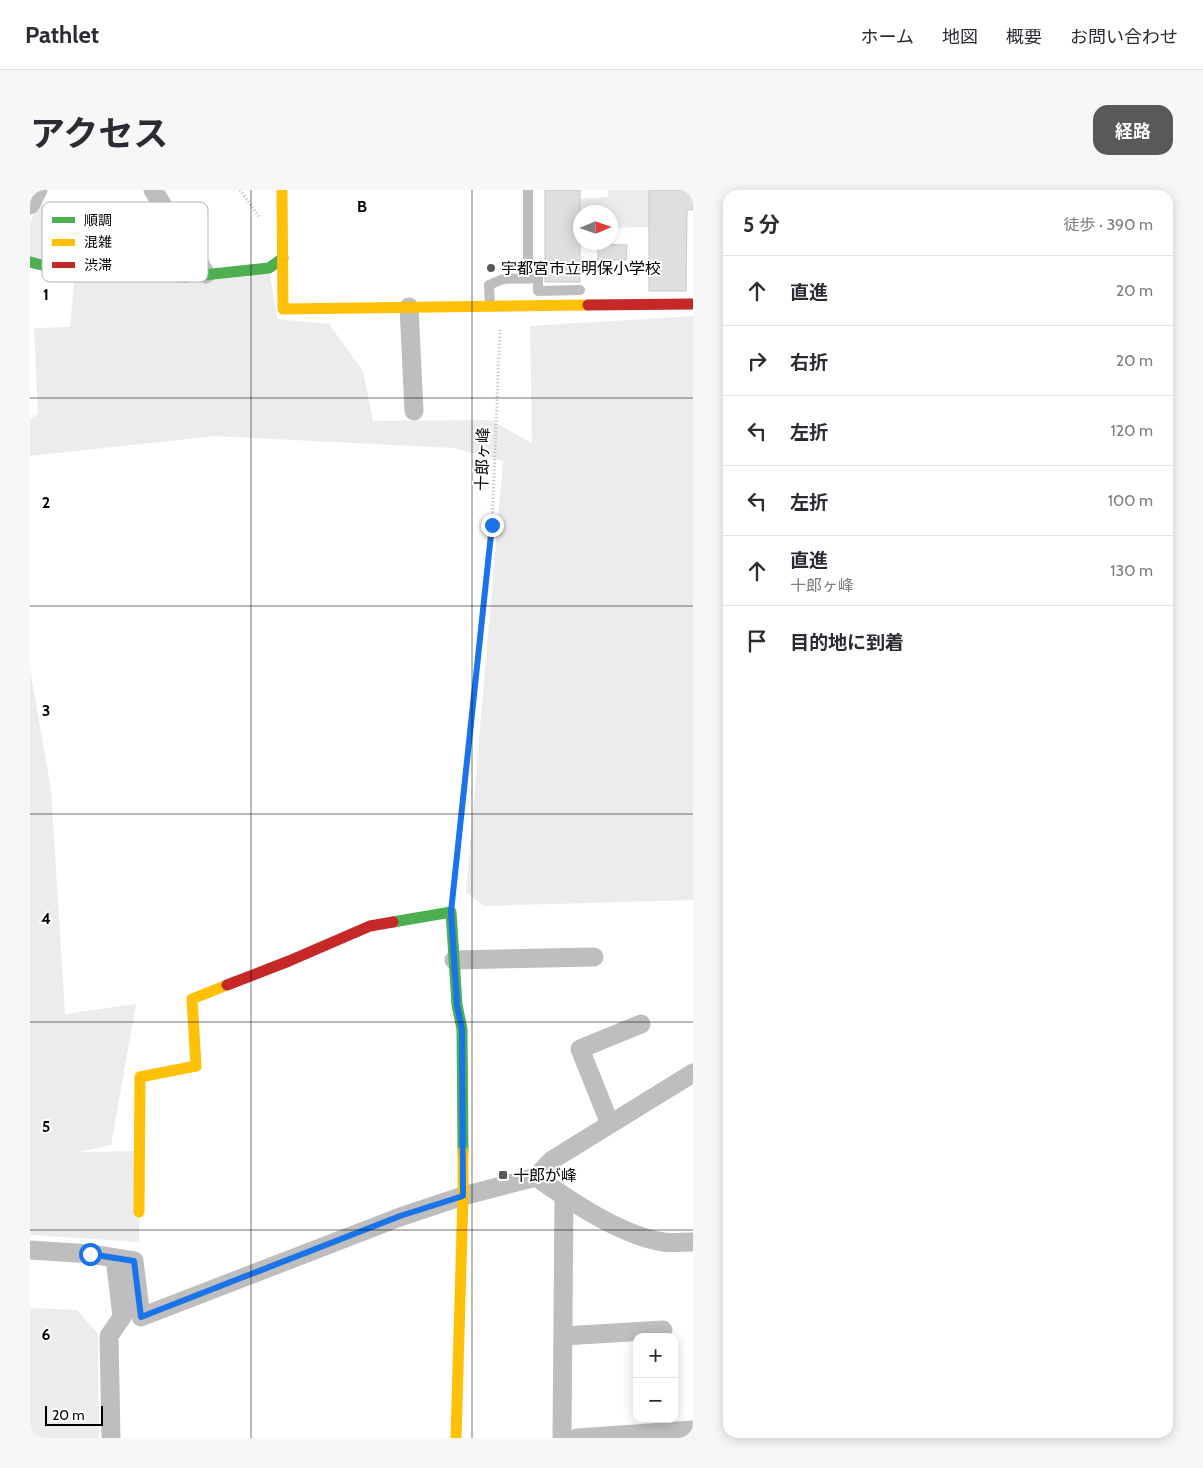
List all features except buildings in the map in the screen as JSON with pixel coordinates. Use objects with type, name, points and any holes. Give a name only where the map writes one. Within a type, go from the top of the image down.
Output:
[{"type":"street","points":[[30,205],[38,190]]},
{"type":"street","points":[[153,190],[161,202]]},
{"type":"street","points":[[282,190],[283,309],[693,304]]},
{"type":"street","points":[[208,274],[269,268],[283,258]]},
{"type":"street","points":[[409,307],[414,411]]},
{"type":"street","points":[[139,1212],[140,1077],[196,1066],[192,998],[370,926],[451,912],[457,1005],[462,1029],[463,1196],[456,1438]]},
{"type":"street","points":[[454,960],[594,957]]},
{"type":"street","points":[[610,1124],[580,1049],[641,1024]]},
{"type":"street","points":[[122,1317],[141,1317],[400,1216],[463,1196],[536,1177],[552,1160],[693,1073]]},
{"type":"street","points":[[536,1177],[564,1197],[624,1231],[660,1242],[693,1242]]},
{"type":"street","points":[[562,1438],[564,1197]]},
{"type":"street","points":[[30,1250],[90,1254],[134,1261],[141,1317]]},
{"type":"street","points":[[111,1438],[109,1336],[122,1317],[115,1258]]},
{"type":"street","points":[[563,1336],[662,1330]]},
{"type":"street","points":[[577,1438],[693,1430]]},
{"type":"lane","points":[[528,190],[528,278]]},
{"type":"lane","points":[[495,306],[489,285],[503,279],[538,278],[538,291],[580,290]]},
{"type":"path","name":"十郎ヶ峰","points":[[451,912],[492,525],[495,306]]},
{"type":"shaded area","points":[[608,190],[649,190],[649,227],[618,228],[618,205],[580,205],[580,199],[608,197]]},
{"type":"shaded area","points":[[41,201],[42,260],[30,258],[30,222]]},
{"type":"shaded area","points":[[269,268],[277,319],[329,324],[363,371],[373,421],[490,420],[532,443],[530,326],[693,316],[693,900],[484,906],[466,892],[503,461],[454,448],[215,436],[30,456],[30,419],[38,414],[34,328],[70,327],[74,282],[208,282],[208,270]]},
{"type":"shaded area","points":[[30,669],[51,790],[65,1014],[136,1004],[111,1145],[79,1152],[140,1151],[139,1242],[30,1235]]},
{"type":"shaded area","points":[[30,1309],[77,1310],[98,1334],[99,1438],[30,1438]]},
{"type":"traffic: fast","points":[[208,275],[269,268],[283,258]]},
{"type":"traffic: fast","points":[[30,262],[42,265]]},
{"type":"traffic: fast","points":[[393,922],[451,912],[457,1005],[462,1029],[463,1152]]},
{"type":"traffic: slow","points":[[282,190],[283,309],[588,305]]},
{"type":"traffic: slow","points":[[139,1212],[140,1077],[196,1066],[192,999],[227,985]]},
{"type":"traffic: slow","points":[[456,1438],[463,1152]]},
{"type":"traffic: jam","points":[[588,305],[693,304]]},
{"type":"traffic: jam","points":[[227,985],[370,926],[393,922]]},
{"type":"place","name":"宇都宮市立明保小学校","points":[[491,268]]},
{"type":"place","name":"十郎が峰","points":[[503,1175]]},
{"type":"route","points":[[90,1254],[134,1261],[141,1317],[400,1216],[463,1196],[462,1029],[457,1005],[451,912],[492,525]]}]
